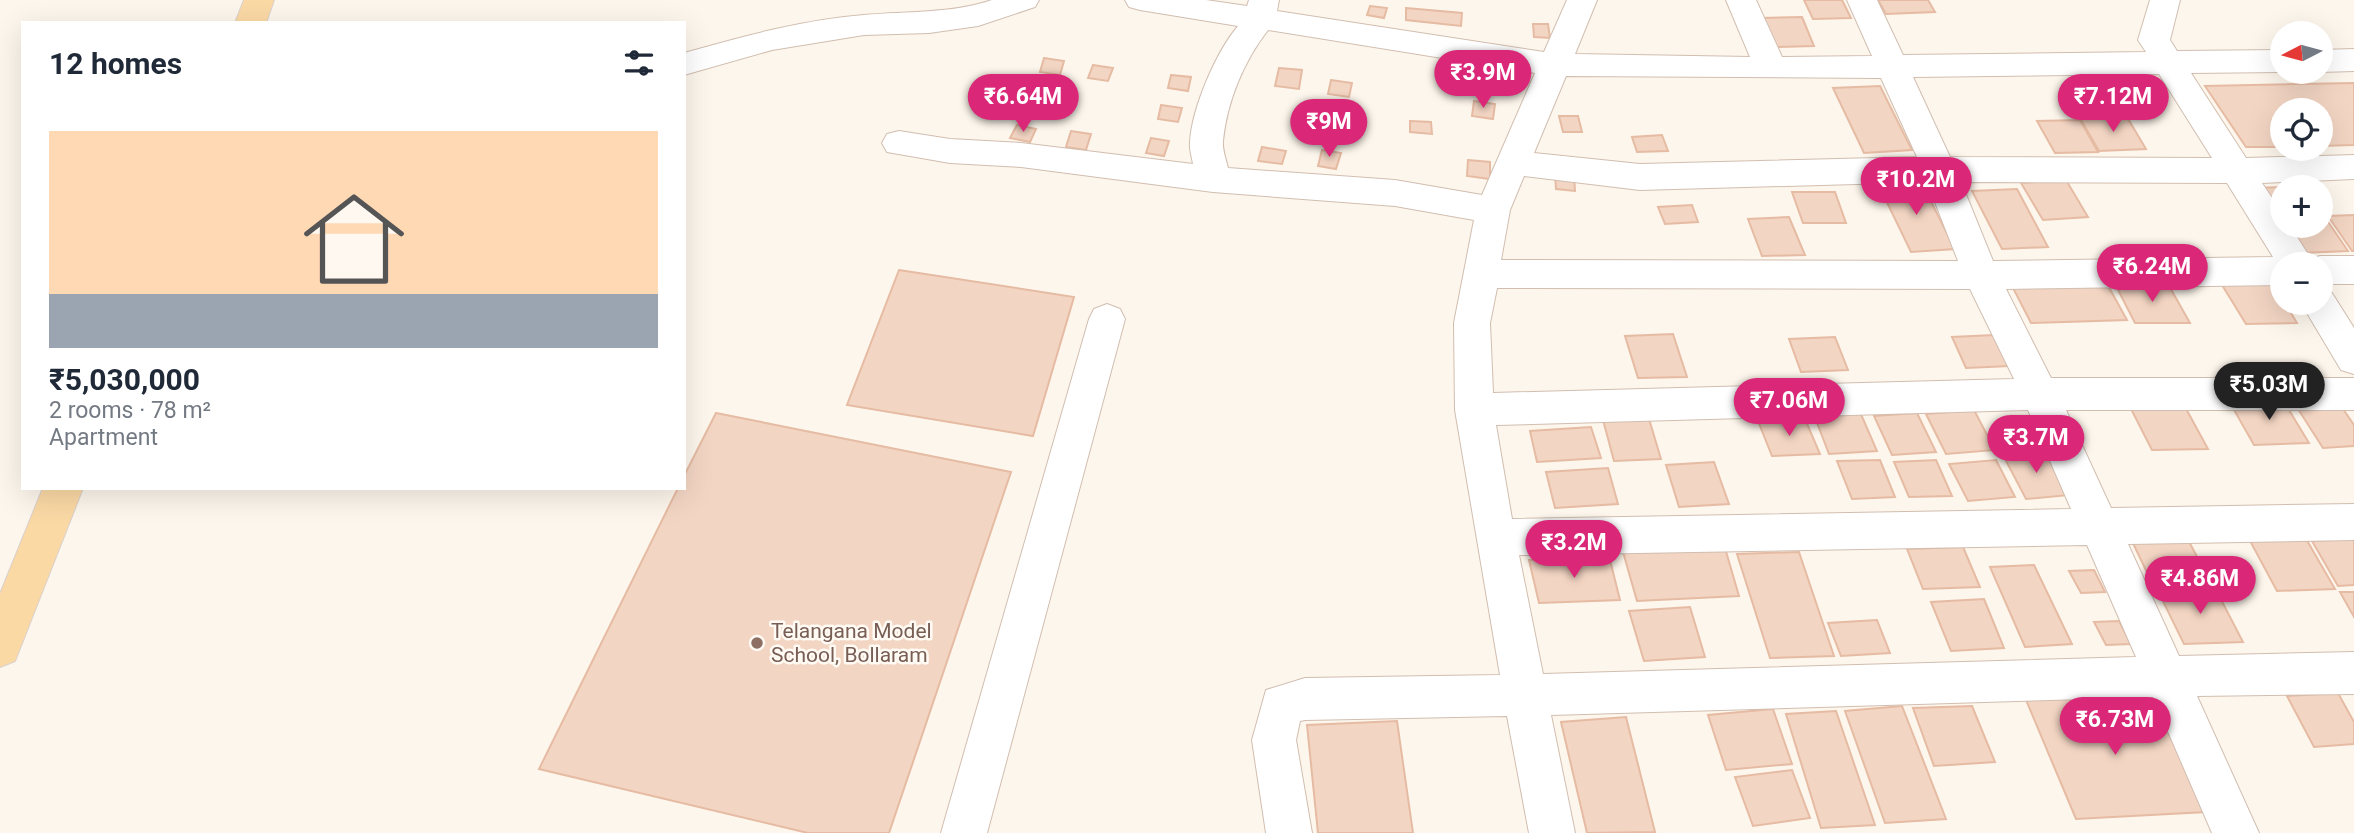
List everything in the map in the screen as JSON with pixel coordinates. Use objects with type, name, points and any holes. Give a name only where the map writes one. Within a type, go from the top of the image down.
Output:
[{"type":"main road","points":[[251,21],[259,0]]},
{"type":"main road","points":[[0,647],[63,490]]},
{"type":"street","points":[[686,63],[771,39],[864,25],[929,23],[978,16],[1024,0]]},
{"type":"street","points":[[1140,0],[1262,10],[1556,65],[1771,68],[2270,61]]},
{"type":"street","points":[[1552,833],[1495,537],[1474,410],[1472,323],[1493,210],[1582,0]]},
{"type":"street","points":[[1741,0],[1771,68]]},
{"type":"street","points":[[1862,0],[1939,169],[1981,275],[2040,394],[2236,833]]},
{"type":"street","points":[[2165,0],[2154,40],[2289,252]]},
{"type":"street","points":[[1213,179],[1206,143],[1217,97],[1237,48],[1262,10]]},
{"type":"street","points":[[2333,61],[2354,60]]},
{"type":"street","points":[[898,143],[1213,179],[1395,193],[1493,210]]},
{"type":"street","points":[[1514,163],[1640,177],[1939,169],[2238,171],[2354,167]]},
{"type":"street","points":[[2333,270],[2354,270]]},
{"type":"street","points":[[1480,274],[1981,275],[2270,271]]},
{"type":"street","points":[[2326,315],[2354,359]]},
{"type":"street","points":[[964,833],[1107,319]]},
{"type":"street","points":[[1474,410],[2040,394],[2354,394]]},
{"type":"street","points":[[1495,537],[2354,522]]},
{"type":"street","points":[[1289,833],[1274,740],[1282,705],[1305,699],[1456,698],[2165,675],[2354,673]]},
{"type":"building","points":[[1804,0],[1842,0],[1851,18],[1813,19]]},
{"type":"building","points":[[1878,0],[1928,0],[1935,12],[1886,14]]},
{"type":"building","points":[[1370,6],[1387,8],[1384,18],[1367,15]]},
{"type":"building","points":[[1406,8],[1462,13],[1461,26],[1406,20]]},
{"type":"building","points":[[1802,17],[1814,46],[1774,47],[1762,18]]},
{"type":"building","points":[[1533,24],[1548,24],[1550,38],[1534,37]]},
{"type":"building","points":[[1044,58],[1064,61],[1060,75],[1040,72]]},
{"type":"building","points":[[1093,65],[1113,68],[1108,81],[1088,78]]},
{"type":"building","points":[[1279,68],[1302,70],[1299,89],[1275,86]]},
{"type":"building","points":[[1171,75],[1191,77],[1188,91],[1168,88]]},
{"type":"building","points":[[1331,80],[1352,83],[1349,97],[1328,94]]},
{"type":"building","points":[[2354,83],[2354,145],[2333,146],[2333,98],[2270,98],[2270,147],[2246,147],[2205,86],[2333,84]]},
{"type":"building","points":[[1880,86],[1912,150],[1864,153],[1833,88]]},
{"type":"building","points":[[1474,101],[1495,104],[1493,119],[1472,116]]},
{"type":"building","points":[[1161,105],[1182,108],[1178,122],[1158,119]]},
{"type":"building","points":[[1559,116],[1578,116],[1582,132],[1563,132]]},
{"type":"building","points":[[2127,117],[2146,149],[2099,151],[2080,118]]},
{"type":"building","points":[[2080,120],[2098,152],[2055,153],[2037,121]]},
{"type":"building","points":[[1410,121],[1431,122],[1432,134],[1410,132]]},
{"type":"building","points":[[1017,125],[1036,129],[1030,142],[1010,138]]},
{"type":"building","points":[[1071,131],[1091,134],[1086,150],[1066,147]]},
{"type":"building","points":[[1662,135],[1668,151],[1637,152],[1632,137]]},
{"type":"building","points":[[1151,138],[1169,141],[1164,156],[1146,153]]},
{"type":"building","points":[[1262,147],[1286,151],[1282,164],[1258,161]]},
{"type":"building","points":[[1322,150],[1341,153],[1336,169],[1318,166]]},
{"type":"building","points":[[1468,160],[1490,162],[1490,179],[1467,176]]},
{"type":"building","points":[[1555,174],[1574,176],[1575,191],[1556,189]]},
{"type":"building","points":[[2066,180],[2088,217],[2043,220],[2021,183]]},
{"type":"building","points":[[1921,182],[1955,249],[1911,252],[1878,184]]},
{"type":"building","points":[[2258,188],[2270,188],[2270,206]]},
{"type":"building","points":[[2017,189],[2048,247],[2002,249],[1972,191]]},
{"type":"building","points":[[1792,192],[1835,192],[1846,223],[1803,223]]},
{"type":"building","points":[[1692,205],[1698,222],[1665,224],[1658,207]]},
{"type":"building","points":[[2354,215],[2354,251],[2333,223],[2333,216]]},
{"type":"building","points":[[1789,217],[1805,255],[1762,256],[1748,219]]},
{"type":"building","points":[[2333,229],[2348,251],[2324,252],[2299,252],[2290,238],[2333,238]]},
{"type":"building","points":[[899,270],[1074,297],[1033,436],[847,405]]},
{"type":"building","points":[[2106,282],[2127,320],[2031,323],[2012,286]]},
{"type":"building","points":[[2115,284],[2168,284],[2190,323],[2135,323]]},
{"type":"building","points":[[2270,284],[2270,315],[2292,315],[2297,323],[2246,324],[2222,285]]},
{"type":"building","points":[[1673,334],[1687,377],[1638,378],[1625,336]]},
{"type":"building","points":[[1994,335],[2009,366],[1966,368],[1952,337]]},
{"type":"building","points":[[1835,337],[1848,370],[1801,372],[1789,339]]},
{"type":"building","points":[[2283,400],[2309,443],[2254,445],[2229,401]]},
{"type":"building","points":[[2184,405],[2208,449],[2152,450],[2130,407]]},
{"type":"building","points":[[2341,406],[2354,425],[2354,446],[2323,448],[2298,409]]},
{"type":"building","points":[[1974,410],[1995,450],[1946,454],[1926,414]]},
{"type":"building","points":[[1860,412],[1877,451],[1829,454],[1814,415]]},
{"type":"building","points":[[716,413],[1011,472],[889,833],[808,833],[539,769],[677,490],[686,490],[686,472]]},
{"type":"building","points":[[1917,413],[1936,452],[1892,455],[1874,416]]},
{"type":"building","points":[[1649,419],[1661,459],[1614,461],[1603,420]]},
{"type":"building","points":[[1805,419],[1820,454],[1772,456],[1758,421]]},
{"type":"building","points":[[1591,427],[1601,458],[1537,462],[1530,431]]},
{"type":"building","points":[[2047,451],[2070,495],[2026,499],[2003,455]]},
{"type":"building","points":[[1880,460],[1895,497],[1852,499],[1837,461]]},
{"type":"building","points":[[1936,460],[1952,496],[1909,497],[1894,462]]},
{"type":"building","points":[[1996,460],[2015,497],[1968,501],[1949,464]]},
{"type":"building","points":[[1714,462],[1729,504],[1679,507],[1666,465]]},
{"type":"building","points":[[1608,468],[1618,504],[1555,508],[1546,472]]},
{"type":"building","points":[[2185,534],[2212,585],[2154,587],[2129,535]]},
{"type":"building","points":[[2305,537],[2335,589],[2277,591],[2249,539]]},
{"type":"building","points":[[2354,539],[2354,585],[2338,586],[2312,541]]},
{"type":"building","points":[[1963,547],[1980,587],[1923,589],[1907,549]]},
{"type":"building","points":[[1725,548],[1739,596],[1637,601],[1623,552]]},
{"type":"building","points":[[1799,552],[1834,656],[1770,658],[1737,554]]},
{"type":"building","points":[[1609,556],[1620,600],[1539,603],[1529,560]]},
{"type":"building","points":[[2034,565],[2072,644],[2025,647],[1990,567]]},
{"type":"building","points":[[2094,570],[2105,592],[2081,593],[2069,571]]},
{"type":"building","points":[[2215,588],[2243,642],[2184,644],[2157,589]]},
{"type":"building","points":[[2340,592],[2354,592],[2354,617]]},
{"type":"building","points":[[1984,599],[2004,648],[1951,651],[1931,602]]},
{"type":"building","points":[[1690,607],[1705,657],[1644,661],[1629,611]]},
{"type":"building","points":[[1877,620],[1890,653],[1841,656],[1828,623]]},
{"type":"building","points":[[2119,621],[2131,644],[2106,645],[2094,622]]},
{"type":"building","points":[[2338,693],[2354,722],[2354,744],[2314,747],[2287,696]]},
{"type":"building","points":[[2150,694],[2206,812],[2076,819],[2026,700]]},
{"type":"building","points":[[1902,706],[1946,819],[1885,823],[1845,711]]},
{"type":"building","points":[[1972,706],[1995,762],[1934,766],[1913,708]]},
{"type":"building","points":[[1773,709],[1792,764],[1726,770],[1708,715]]},
{"type":"building","points":[[1836,711],[1875,825],[1821,828],[1786,714]]},
{"type":"building","points":[[1626,717],[1655,832],[1587,833],[1561,722]]},
{"type":"building","points":[[1397,721],[1413,833],[1318,833],[1307,725]]},
{"type":"building","points":[[1792,770],[1810,818],[1753,826],[1735,777]]},
{"type":"place","name":"Telangana Model School, Bollaram","points":[[757,643]]}]
